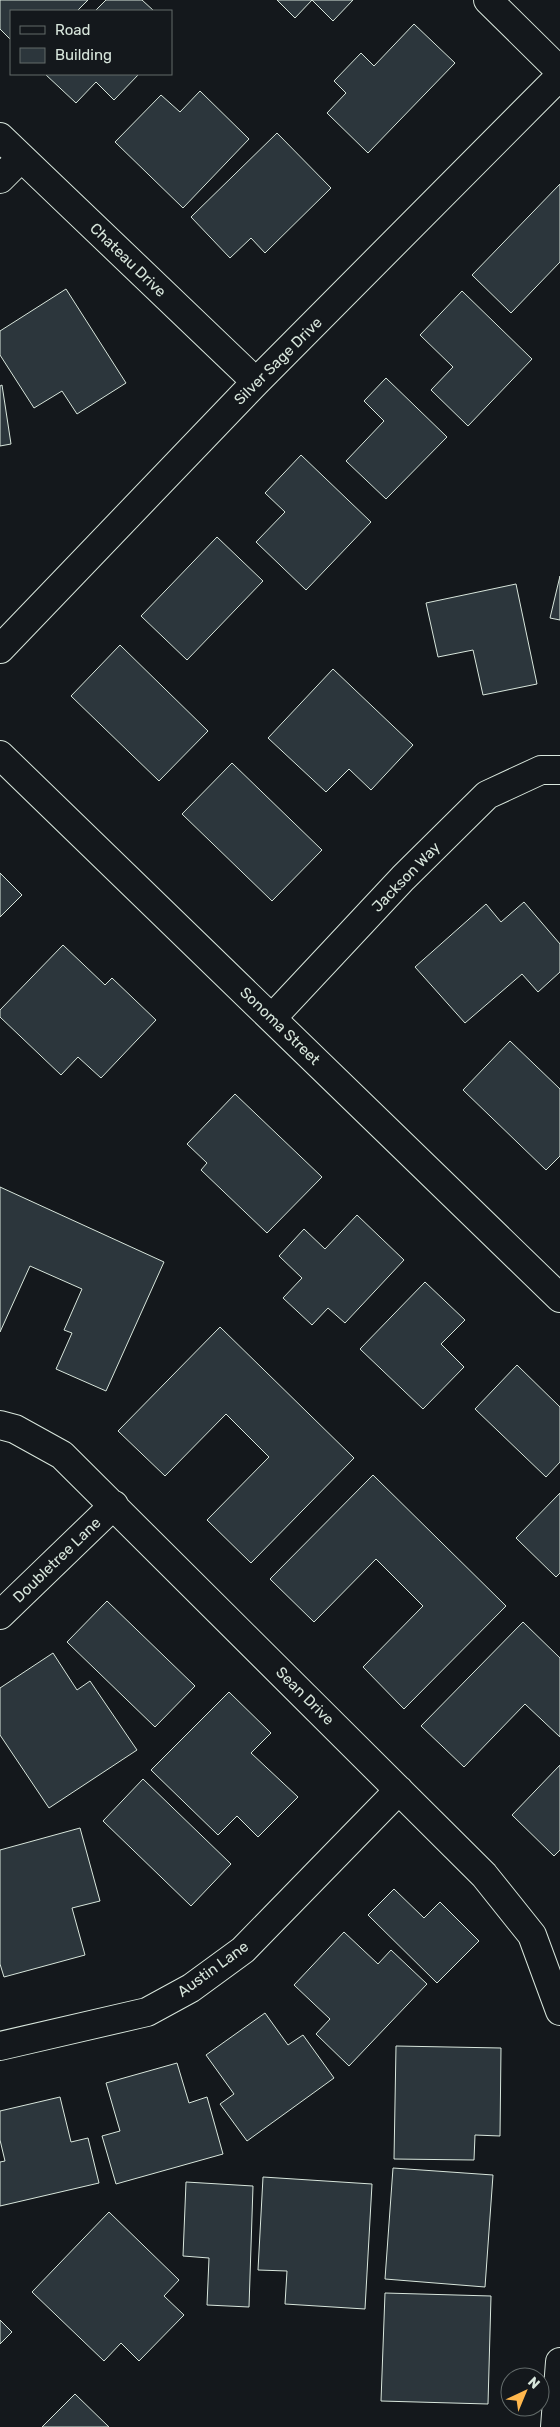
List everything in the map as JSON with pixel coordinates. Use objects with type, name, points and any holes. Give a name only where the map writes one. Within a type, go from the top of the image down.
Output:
[{"type":"street","points":[[488,0],[560,71]]},
{"type":"street","name":"Silver Sage Drive","points":[[0,649],[256,382],[560,76]]},
{"type":"street","name":"Chateau Drive","points":[[0,137],[256,382]]},
{"type":"street","points":[[0,179],[21,158]]},
{"type":"street","name":"Sonoma Street","points":[[0,755],[560,1298]]},
{"type":"street","name":"Jackson Way","points":[[272,1018],[404,878],[487,795],[541,770],[560,770]]},
{"type":"street","name":"Sean Drive","points":[[0,1425],[15,1429],[62,1455],[484,1875],[532,1935],[560,2011]]},
{"type":"street","name":"Doubletree Lane","points":[[0,1615],[114,1505]]},
{"type":"street","name":"Austin Lane","points":[[0,2046],[147,2012],[191,1988],[243,1950],[399,1790]]},
{"type":"street","points":[[555,2427],[560,2362]]},
{"type":"building","points":[[0,0],[88,0],[78,10],[10,10],[10,39],[0,29]]},
{"type":"building","points":[[106,0],[142,0],[153,10],[96,10]]},
{"type":"building","points":[[277,0],[312,0],[295,18]]},
{"type":"building","points":[[312,0],[353,0],[333,21]]},
{"type":"building","points":[[414,24],[455,63],[368,153],[327,113],[346,93],[334,81],[361,53],[374,66]]},
{"type":"building","points":[[46,75],[138,75],[114,100],[96,82],[76,103]]},
{"type":"building","points":[[200,91],[249,139],[183,208],[115,142],[161,95],[180,112]]},
{"type":"building","points":[[277,133],[331,188],[265,253],[251,238],[230,258],[191,217]]},
{"type":"building","points":[[560,184],[560,262],[511,313],[472,275]]},
{"type":"building","points":[[66,289],[126,383],[77,414],[62,391],[34,408],[0,355],[0,331]]},
{"type":"building","points":[[462,291],[532,359],[468,426],[431,390],[453,367],[420,335]]},
{"type":"building","points":[[386,378],[447,437],[386,499],[346,461],[384,421],[364,401]]},
{"type":"building","points":[[2,385],[11,444],[0,446],[0,386]]},
{"type":"building","points":[[301,455],[371,522],[306,590],[256,542],[285,512],[265,493]]},
{"type":"building","points":[[217,537],[263,581],[187,660],[141,616]]},
{"type":"building","points":[[560,576],[560,620],[550,618]]},
{"type":"building","points":[[516,584],[537,684],[483,695],[473,650],[438,657],[426,603]]},
{"type":"building","points":[[120,645],[208,731],[159,781],[71,696]]},
{"type":"building","points":[[333,669],[413,745],[371,790],[349,769],[326,792],[268,738]]},
{"type":"building","points":[[232,763],[322,850],[272,901],[182,814]]},
{"type":"building","points":[[0,873],[22,895],[0,917]]},
{"type":"building","points":[[524,902],[560,944],[560,972],[538,992],[522,974],[465,1023],[415,967],[486,904],[501,922]]},
{"type":"building","points":[[63,945],[105,985],[112,978],[156,1020],[101,1078],[78,1057],[61,1075],[0,1017],[0,1010]]},
{"type":"building","points":[[510,1041],[560,1089],[560,1156],[546,1170],[463,1090]]},
{"type":"building","points":[[235,1094],[322,1177],[267,1233],[201,1170],[207,1163],[187,1144]]},
{"type":"building","points":[[0,1187],[164,1262],[106,1391],[56,1369],[72,1333],[64,1330],[82,1289],[30,1266],[0,1332]]},
{"type":"building","points":[[357,1215],[404,1260],[345,1323],[328,1308],[312,1325],[283,1298],[302,1278],[279,1256],[304,1229],[325,1249]]},
{"type":"building","points":[[425,1282],[465,1320],[441,1344],[464,1367],[423,1409],[360,1349]]},
{"type":"building","points":[[220,1327],[354,1458],[251,1563],[207,1520],[269,1457],[226,1414],[165,1476],[118,1431]]},
{"type":"building","points":[[517,1365],[560,1407],[560,1462],[546,1477],[475,1409]]},
{"type":"building","points":[[373,1475],[506,1606],[404,1709],[363,1667],[423,1606],[376,1559],[314,1622],[270,1579]]},
{"type":"building","points":[[560,1493],[560,1573],[556,1577],[516,1538]]},
{"type":"building","points":[[107,1601],[195,1686],[155,1727],[67,1642]]},
{"type":"building","points":[[523,1622],[560,1658],[560,1737],[525,1704],[464,1767],[421,1726]]},
{"type":"building","points":[[53,1653],[77,1690],[90,1681],[137,1750],[49,1808],[0,1735],[0,1688]]},
{"type":"building","points":[[229,1692],[271,1733],[251,1753],[298,1797],[258,1837],[237,1816],[218,1835],[151,1770]]},
{"type":"building","points":[[560,1765],[560,1850],[554,1856],[512,1815]]},
{"type":"building","points":[[143,1779],[231,1864],[191,1906],[103,1821]]},
{"type":"building","points":[[80,1828],[100,1901],[72,1908],[85,1955],[4,1977],[0,1964],[0,1850]]},
{"type":"building","points":[[394,1889],[424,1918],[440,1902],[479,1941],[437,1983],[368,1915]]},
{"type":"building","points":[[344,1932],[378,1964],[391,1950],[427,1984],[349,2066],[316,2034],[330,2019],[294,1985]]},
{"type":"building","points":[[265,2013],[288,2045],[303,2035],[334,2078],[247,2141],[220,2104],[234,2094],[206,2055]]},
{"type":"building","points":[[396,2046],[501,2048],[500,2136],[475,2135],[474,2160],[394,2159]]},
{"type":"building","points":[[177,2063],[189,2103],[207,2097],[223,2154],[116,2184],[102,2136],[120,2131],[106,2083]]},
{"type":"building","points":[[60,2097],[71,2142],[88,2138],[99,2183],[0,2206],[0,2162],[5,2161],[0,2140],[0,2111]]},
{"type":"building","points":[[393,2168],[493,2175],[485,2287],[385,2279]]},
{"type":"building","points":[[263,2177],[372,2184],[365,2309],[285,2304],[287,2271],[258,2270]]},
{"type":"building","points":[[186,2182],[253,2186],[249,2307],[207,2305],[209,2258],[183,2256]]},
{"type":"building","points":[[109,2212],[179,2280],[164,2296],[184,2315],[139,2361],[121,2343],[104,2361],[32,2292]]},
{"type":"building","points":[[385,2293],[491,2296],[488,2404],[381,2401]]},
{"type":"building","points":[[0,2320],[12,2332],[0,2344]]},
{"type":"building","points":[[75,2394],[109,2427],[42,2427]]}]
